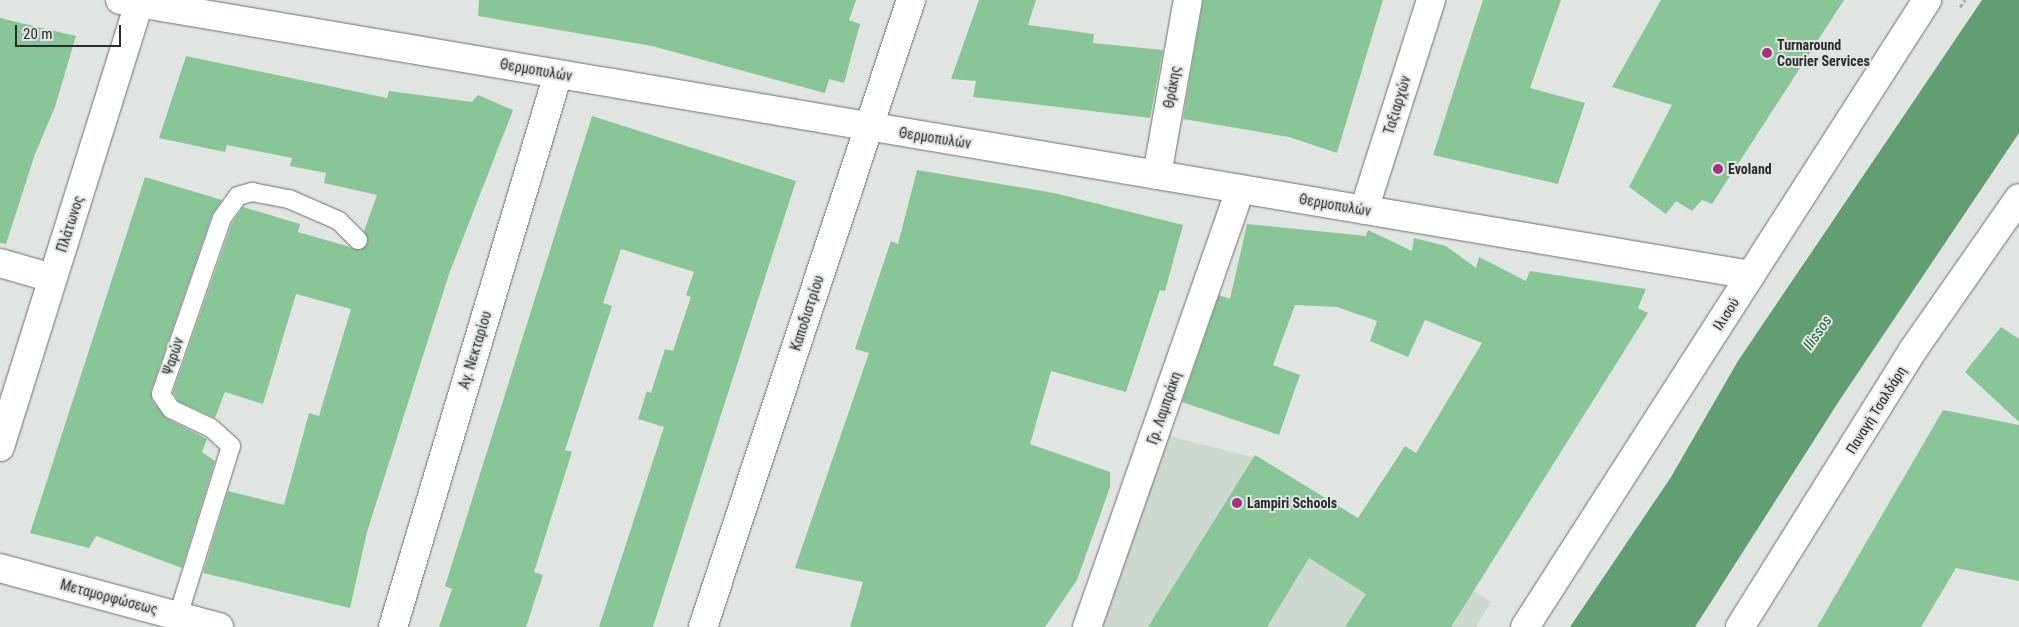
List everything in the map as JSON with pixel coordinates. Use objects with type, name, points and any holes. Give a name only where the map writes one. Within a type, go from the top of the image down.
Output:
[{"type":"street","name":"Καποδιστρίου","points":[[703,627],[911,0]]},
{"type":"street","name":"Θράκης","points":[[1157,175],[1188,0]]},
{"type":"street","name":"Ταξιαρχών","points":[[1364,210],[1430,0]]},
{"type":"street","name":"Ιλισού","points":[[1525,627],[1927,0]]},
{"type":"street","name":"Θερμοπυλών","points":[[133,1],[1751,276]]},
{"type":"street","name":"Πλάτωνος","points":[[0,447],[52,278],[133,1]]},
{"type":"street","name":"Αγ. Νεκταρίου","points":[[393,627],[558,74]]},
{"type":"street","name":"Γρ. Λαμπράκη","points":[[1087,627],[1240,189]]},
{"type":"street","name":"Παναγή Τσαλδάρη","points":[[1740,627],[1913,350],[2019,198]]},
{"type":"street","points":[[0,263],[52,278]]},
{"type":"street","name":"Μεταμορφώσεως","points":[[0,568],[219,627]]},
{"type":"lane","name":"Ψαρών","points":[[178,616],[231,446],[211,428],[172,409],[161,394],[222,218],[238,196],[252,192],[289,199],[339,221],[358,240]]},
{"type":"shaded area","name":"Lampiri Schools","points":[[1165,435],[1264,460],[1491,602],[1476,627],[1100,627]]},
{"type":"water","name":"Ilissos","points":[[1982,0],[2019,0],[2019,133],[1839,401],[1695,627],[1570,627],[1671,477],[1738,361]]},
{"type":"building","points":[[479,0],[856,0],[849,20],[860,24],[844,83],[829,79],[825,93],[652,46],[478,16]]},
{"type":"building","points":[[979,0],[1036,0],[1028,25],[1094,34],[1093,43],[1163,50],[1150,118],[973,97],[976,81],[951,79]]},
{"type":"building","points":[[1203,0],[1383,0],[1337,153],[1289,137],[1183,119]]},
{"type":"building","points":[[1483,0],[1561,0],[1530,88],[1585,103],[1558,184],[1433,155]]},
{"type":"building","points":[[1661,0],[1844,0],[1712,204],[1702,200],[1692,211],[1676,201],[1666,214],[1629,187],[1672,105],[1612,87]]},
{"type":"building","points":[[0,18],[76,36],[55,107],[35,154],[6,244],[0,243]]},
{"type":"building","points":[[186,56],[387,98],[389,91],[472,102],[478,95],[513,110],[449,274],[367,532],[350,608],[203,573],[228,491],[284,505],[309,413],[319,416],[351,309],[296,294],[263,404],[225,392],[215,418],[178,401],[173,392],[232,223],[243,207],[300,224],[298,232],[360,250],[368,243],[364,231],[377,195],[324,183],[326,173],[290,166],[292,158],[227,145],[225,152],[159,138]]},
{"type":"building","points":[[592,116],[796,181],[653,627],[599,627],[664,427],[638,419],[647,391],[651,393],[665,349],[673,351],[691,297],[686,295],[694,272],[621,249],[603,303],[612,306],[565,450],[572,452],[534,572],[543,575],[526,627],[439,627],[452,589],[445,586]]},
{"type":"building","points":[[917,170],[1054,193],[1183,225],[1165,291],[1160,290],[1126,392],[1051,371],[1030,444],[1110,472],[1110,487],[1077,580],[1045,627],[850,627],[863,582],[795,568],[869,353],[855,349],[891,241],[898,244]]},
{"type":"building","points":[[145,177],[222,200],[212,215],[151,391],[152,400],[166,418],[207,439],[202,452],[215,461],[182,568],[96,536],[89,548],[30,533]]},
{"type":"building","points":[[1247,224],[1366,236],[1368,230],[1412,251],[1414,238],[1446,246],[1476,268],[1479,257],[1526,281],[1530,271],[1646,289],[1638,308],[1648,313],[1451,627],[1345,627],[1366,594],[1309,558],[1267,627],[1148,627],[1255,455],[1358,518],[1405,446],[1416,453],[1482,343],[1425,320],[1408,357],[1370,341],[1377,321],[1337,307],[1295,305],[1273,365],[1300,375],[1279,435],[1182,402],[1219,295],[1230,299]]},
{"type":"building","points":[[2001,327],[2019,339],[2019,422],[1965,372]]},
{"type":"building","points":[[1943,410],[2019,425],[2019,581],[1956,568],[1921,627],[1817,627]]},
{"type":"place","name":"Turnaround Courier Services","points":[[1767,53]]},
{"type":"place","name":"Evoland","points":[[1718,169]]},
{"type":"place","name":"Lampiri Schools","points":[[1237,503]]}]
